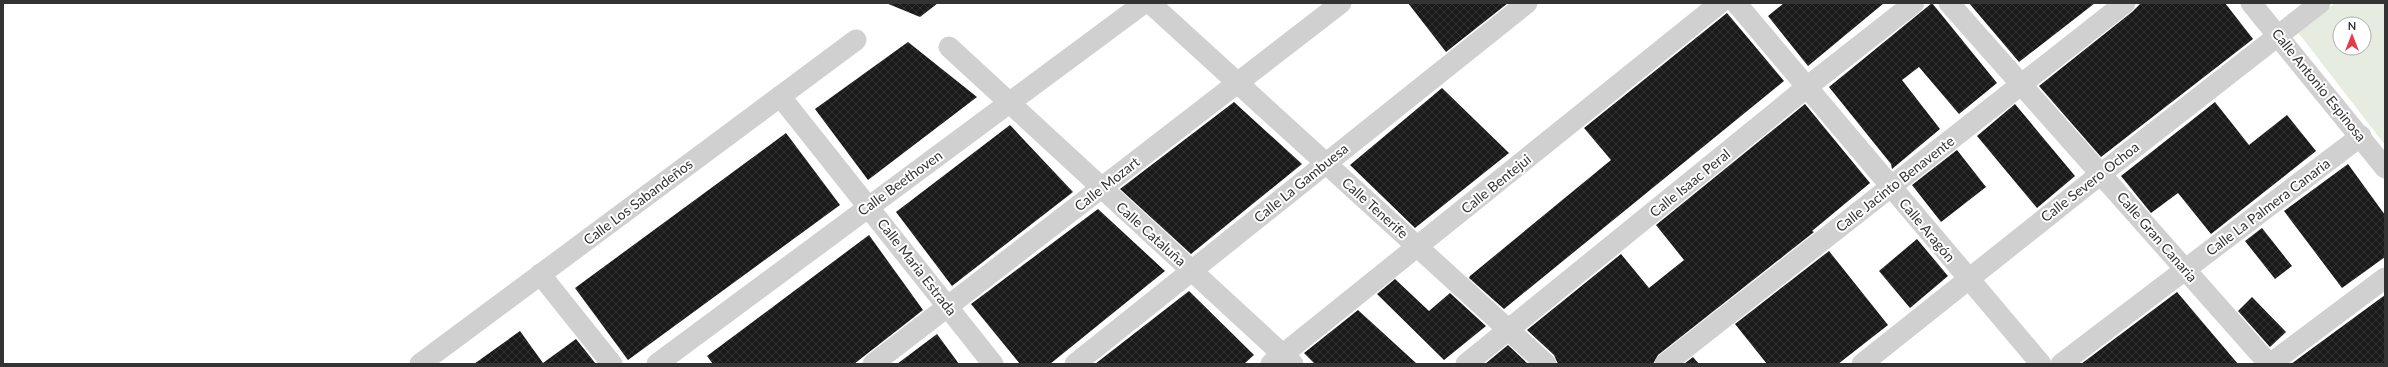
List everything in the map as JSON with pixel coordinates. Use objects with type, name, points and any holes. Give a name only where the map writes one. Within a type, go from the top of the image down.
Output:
[{"type":"street","name":"Calle Beethoven","points":[[657,364],[1144,3]]},
{"type":"street","name":"Calle Tenerife","points":[[1150,3],[1546,364]]},
{"type":"street","name":"Calle Mozart","points":[[873,364],[1341,3]]},
{"type":"street","name":"Calle La Gambuesa","points":[[1075,364],[1527,3]]},
{"type":"street","name":"Calle Bentejui","points":[[1283,361],[1417,247],[1720,3]]},
{"type":"street","name":"Calle Aragón","points":[[1736,3],[2041,364]]},
{"type":"street","name":"Calle Isaac Peral","points":[[1466,364],[1807,87],[1914,3]]},
{"type":"street","name":"Calle Gran Canaria","points":[[1949,3],[2081,154],[2102,173],[2269,364]]},
{"type":"street","name":"Calle Jacinto Benavente","points":[[1665,364],[2125,3]]},
{"type":"street","name":"Calle Antonio Espinosa","points":[[2251,3],[2361,136],[2385,168]]},
{"type":"street","name":"Calle Severo Ochoa","points":[[1862,364],[2278,34],[2320,3]]},
{"type":"street","name":"Calle Los Sabandeños","points":[[420,364],[856,40]]},
{"type":"street","name":"Calle Cataluña","points":[[949,47],[1191,271],[1283,361]]},
{"type":"street","name":"Calle Maria Estrada","points":[[780,96],[869,206],[993,364]]},
{"type":"street","name":"Calle La Palmera Canaria","points":[[2061,364],[2361,136]]},
{"type":"street","points":[[540,274],[612,364]]},
{"type":"street","points":[[2269,364],[2385,278]]},
{"type":"shaded area","points":[[2335,3],[2385,3],[2385,145],[2297,31]]},
{"type":"building","points":[[886,3],[938,3],[920,17]]},
{"type":"building","points":[[1408,3],[1508,3],[1446,52]]},
{"type":"building","points":[[1784,3],[1884,3],[1808,66],[1768,16]]},
{"type":"building","points":[[1932,3],[1997,83],[1959,114],[1919,67],[1902,80],[1940,129],[1892,169],[1891,164],[1829,87]]},
{"type":"building","points":[[1969,3],[2095,3],[2019,62]]},
{"type":"building","points":[[2141,3],[2225,3],[2253,39],[2101,157],[2039,86],[2132,12]]},
{"type":"building","points":[[1727,13],[1784,81],[1504,309],[1469,278],[1470,276],[1611,160],[1584,128]]},
{"type":"building","points":[[908,42],[977,97],[868,180],[815,109]]},
{"type":"building","points":[[1442,88],[1509,153],[1415,228],[1350,165]]},
{"type":"building","points":[[1234,102],[1302,164],[1191,254],[1120,189]]},
{"type":"building","points":[[2215,102],[2249,145],[2287,115],[2316,151],[2211,234],[2178,193],[2151,213],[2121,176]]},
{"type":"building","points":[[1805,104],[1870,183],[1812,231],[1814,232],[1658,355],[1653,364],[1558,364],[1554,355],[1527,330],[1621,254],[1649,288],[1684,260],[1656,225]]},
{"type":"building","points":[[2015,104],[2075,176],[2037,208],[1977,136]]},
{"type":"building","points":[[1010,125],[1073,192],[952,286],[896,212]]},
{"type":"building","points":[[786,133],[840,205],[628,360],[575,288]]},
{"type":"building","points":[[1957,150],[1986,187],[1941,222],[1912,185]]},
{"type":"building","points":[[2348,164],[2385,215],[2385,257],[2342,288],[2284,211]]},
{"type":"building","points":[[1098,209],[1165,271],[1050,364],[1020,364],[971,304]]},
{"type":"building","points":[[2262,228],[2292,266],[2275,279],[2245,241]]},
{"type":"building","points":[[869,235],[923,310],[854,364],[713,364],[707,356]]},
{"type":"building","points":[[1917,239],[1948,276],[1910,308],[1879,271]]},
{"type":"building","points":[[1829,251],[1888,325],[1838,364],[1767,364],[1735,324]]},
{"type":"building","points":[[1395,279],[1429,311],[1450,293],[1486,326],[1444,360],[1377,294]]},
{"type":"building","points":[[1189,291],[1254,355],[1244,364],[1095,364]]},
{"type":"building","points":[[2177,292],[2238,364],[2081,364]]},
{"type":"building","points":[[2385,295],[2385,364],[2291,364]]},
{"type":"building","points":[[2252,297],[2286,332],[2270,347],[2238,311]]},
{"type":"building","points":[[1358,310],[1417,364],[1315,364],[1304,353]]},
{"type":"building","points":[[520,331],[543,363],[576,339],[596,364],[474,364]]},
{"type":"building","points":[[937,334],[959,364],[897,364]]},
{"type":"building","points":[[1508,345],[1528,364],[1485,364]]},
{"type":"building","points":[[1693,357],[1699,364],[1684,364]]}]
